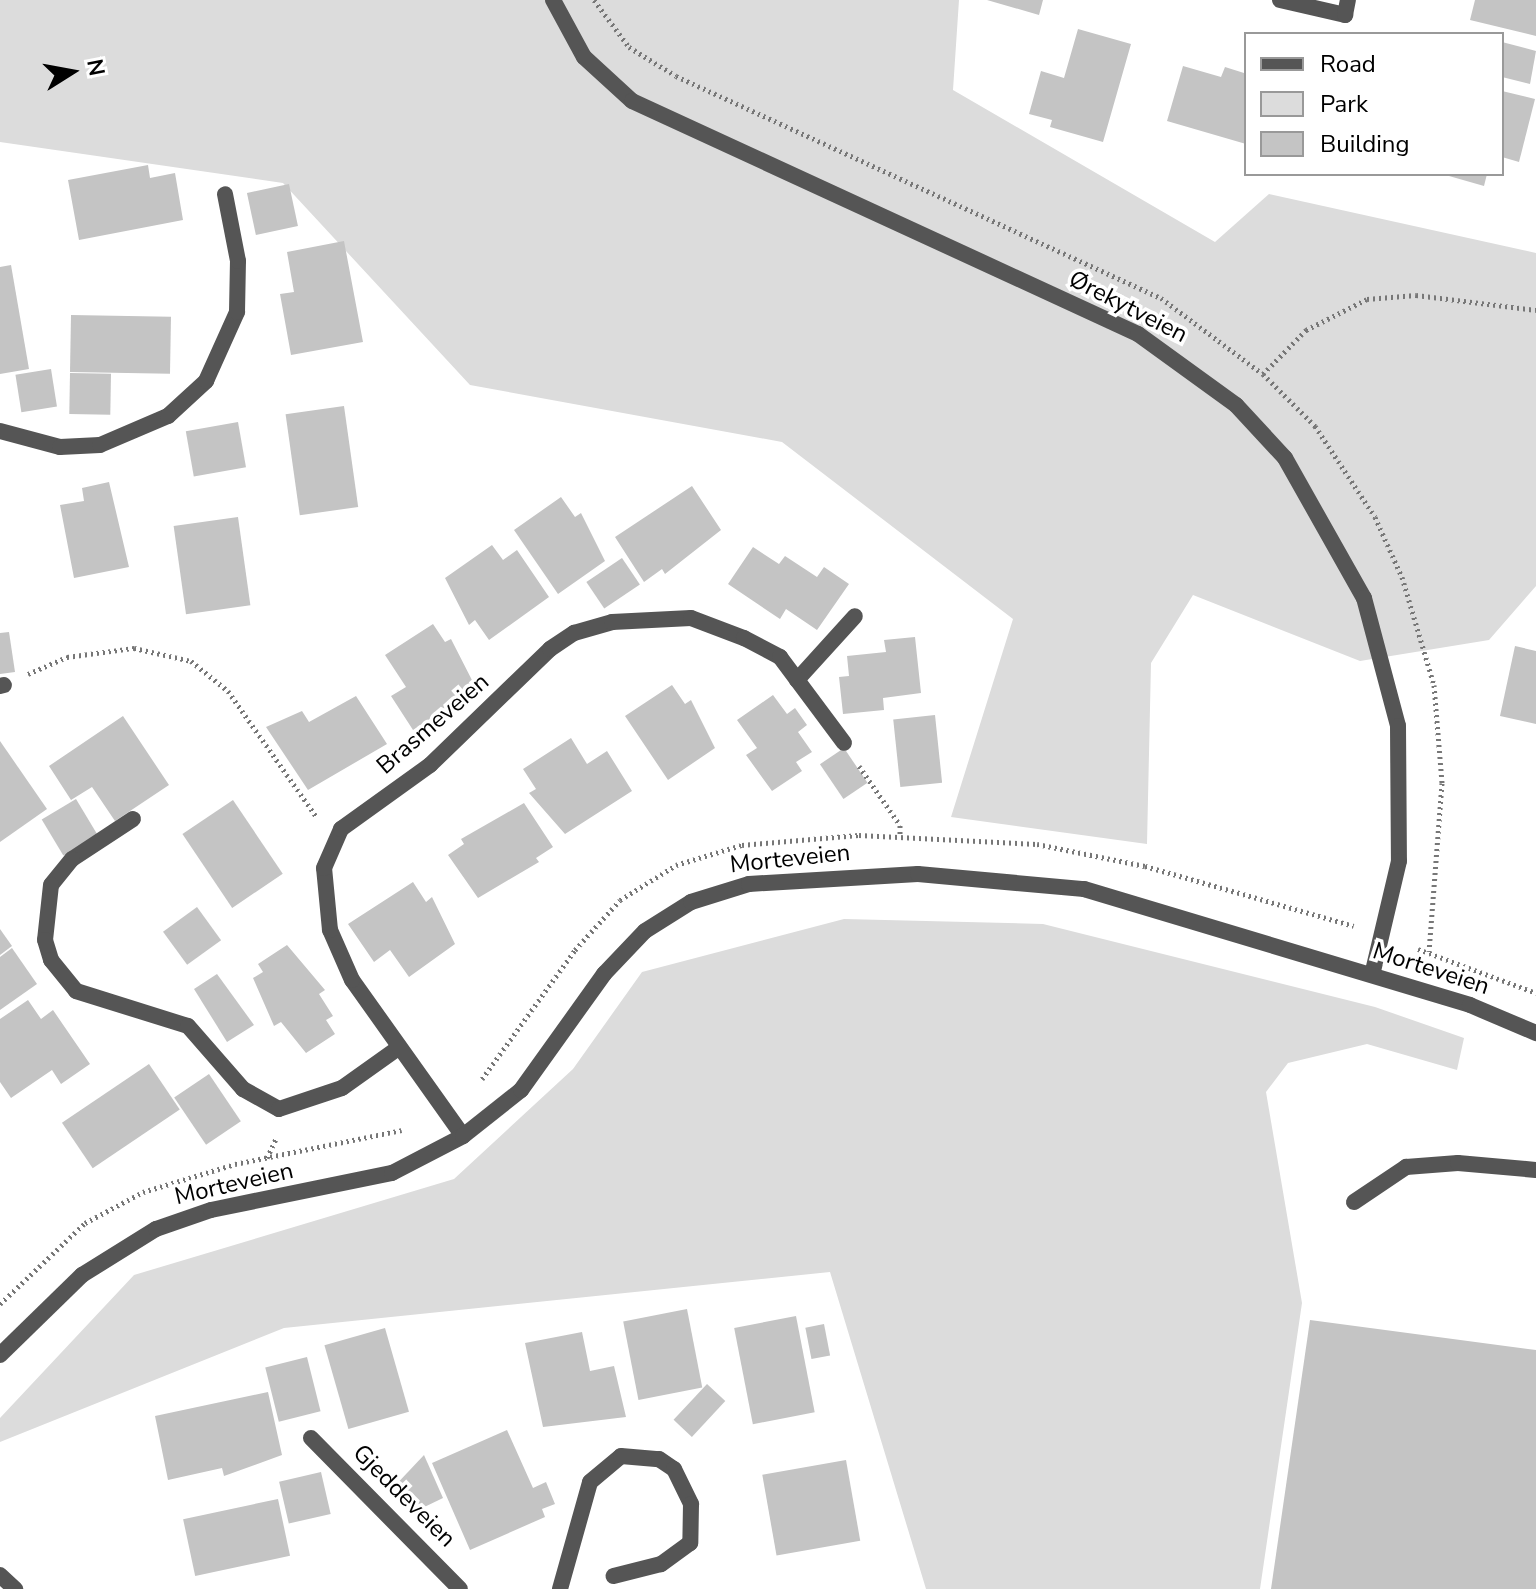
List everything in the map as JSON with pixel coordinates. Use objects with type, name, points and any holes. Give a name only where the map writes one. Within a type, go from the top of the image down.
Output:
[{"type":"street","name":"Ørekytveien","points":[[553,0],[584,57],[632,101],[1138,334],[1200,375],[1285,458],[1364,598],[1398,726],[1399,861],[1372,975]]},
{"type":"street","points":[[1280,0],[1345,15],[1348,0]]},
{"type":"street","points":[[0,431],[60,447],[100,445],[146,427],[189,398],[220,360],[237,312],[238,261],[225,194]]},
{"type":"street","name":"Brasmeveien","points":[[341,829],[430,765],[574,633],[653,616],[691,618],[780,657],[844,743]]},
{"type":"street","points":[[797,680],[855,616]]},
{"type":"street","points":[[133,819],[72,859],[51,885],[45,940],[51,960],[76,991],[188,1026],[243,1089],[279,1109],[342,1088],[398,1048]]},
{"type":"street","points":[[341,829],[324,868],[330,930],[352,980],[463,1136]]},
{"type":"street","name":"Morteveien","points":[[0,1355],[82,1275],[156,1229],[211,1210],[392,1173],[463,1136],[521,1090],[604,974],[645,931],[691,902],[749,884],[918,874],[1084,889],[1372,975],[1536,1033]]},
{"type":"street","points":[[1354,1202],[1406,1167],[1458,1163],[1536,1170]]},
{"type":"street","name":"Gjeddeveien","points":[[311,1438],[460,1589]]},
{"type":"street","points":[[560,1589],[590,1482],[621,1456],[659,1459],[679,1477],[691,1504],[690,1543],[661,1564],[614,1576]]},
{"type":"street","points":[[0,1575],[15,1589]]},
{"type":"path","points":[[594,0],[614,31],[657,66],[1129,281],[1187,315],[1263,374],[1315,426],[1357,483],[1402,577],[1428,655],[1442,748],[1429,952]]},
{"type":"path","points":[[1263,374],[1306,330],[1367,299],[1416,295],[1536,310]]},
{"type":"path","points":[[2,686],[67,657],[134,648],[191,661],[228,691],[309,813],[341,829]]},
{"type":"path","points":[[844,743],[900,825],[900,836]]},
{"type":"path","points":[[1418,949],[1536,993]]},
{"type":"green space","points":[[0,0],[959,0],[953,90],[1215,242],[1269,194],[1536,253],[1536,586],[1489,640],[1360,661],[1193,595],[1151,663],[1147,844],[951,817],[1013,619],[782,442],[470,385],[283,183],[0,142]]},
{"type":"green space","points":[[844,919],[1043,924],[1375,1007],[1464,1038],[1457,1070],[1367,1044],[1288,1063],[1266,1092],[1302,1303],[1260,1589],[926,1589],[830,1272],[284,1328],[0,1442],[0,1418],[134,1275],[454,1179],[573,1069],[642,972]]},
{"type":"building","points":[[987,0],[1043,0],[1039,15]]},
{"type":"building","points":[[1475,0],[1536,0],[1536,36],[1470,20]]},
{"type":"building","points":[[1078,29],[1131,44],[1103,142],[1050,127],[1052,120],[1029,114],[1041,71],[1064,78]]},
{"type":"building","points":[[1504,43],[1536,51],[1530,84],[1504,78]]},
{"type":"building","points":[[1183,66],[1221,77],[1225,67],[1244,73],[1244,143],[1167,121]]},
{"type":"building","points":[[1504,91],[1535,99],[1519,162],[1504,158]]},
{"type":"building","points":[[148,165],[150,178],[175,173],[183,220],[79,240],[68,180]]},
{"type":"building","points":[[1449,176],[1486,176],[1484,186]]},
{"type":"building","points":[[289,184],[298,226],[256,235],[247,193]]},
{"type":"building","points":[[344,241],[363,342],[291,355],[280,294],[294,292],[287,252]]},
{"type":"building","points":[[11,265],[29,369],[0,374],[0,267]]},
{"type":"building","points":[[71,315],[171,317],[170,374],[70,372]]},
{"type":"building","points":[[51,369],[57,407],[21,412],[15,375]]},
{"type":"building","points":[[70,373],[111,374],[110,415],[69,414]]},
{"type":"building","points":[[344,406],[358,507],[300,515],[286,414]]},
{"type":"building","points":[[238,422],[246,467],[194,477],[186,431]]},
{"type":"building","points":[[109,482],[129,567],[74,578],[60,505],[84,501],[82,488]]},
{"type":"building","points":[[692,486],[721,530],[665,574],[662,569],[644,582],[615,537]]},
{"type":"building","points":[[561,497],[575,517],[581,513],[605,561],[558,594],[514,530]]},
{"type":"building","points":[[238,517],[250,605],[186,614],[174,526]]},
{"type":"building","points":[[492,545],[503,560],[517,550],[549,597],[489,640],[475,620],[469,625],[445,578]]},
{"type":"building","points":[[753,547],[779,564],[785,556],[817,577],[824,567],[849,584],[817,630],[786,609],[780,619],[728,584]]},
{"type":"building","points":[[622,558],[640,585],[604,609],[586,582]]},
{"type":"building","points":[[433,624],[445,642],[451,639],[476,688],[446,716],[442,711],[413,730],[391,696],[406,687],[385,655]]},
{"type":"building","points":[[9,632],[15,672],[0,674],[0,633]]},
{"type":"building","points":[[915,637],[921,693],[883,698],[884,710],[843,714],[839,677],[849,676],[847,656],[886,652],[884,640]]},
{"type":"building","points":[[1515,646],[1536,651],[1536,724],[1500,716]]},
{"type":"building","points":[[672,685],[685,704],[691,700],[715,748],[668,780],[625,716]]},
{"type":"building","points":[[773,695],[787,714],[795,708],[807,725],[798,732],[812,752],[796,762],[802,771],[772,791],[746,755],[757,748],[737,720]]},
{"type":"building","points":[[356,696],[387,744],[308,790],[266,727],[302,711],[309,722]]},
{"type":"building","points":[[935,715],[942,783],[900,787],[893,719]]},
{"type":"building","points":[[123,716],[169,785],[115,821],[92,787],[71,800],[49,766]]},
{"type":"building","points":[[571,738],[587,764],[607,751],[632,791],[565,834],[529,793],[536,789],[523,769]]},
{"type":"building","points":[[0,741],[47,809],[0,842]]},
{"type":"building","points":[[844,748],[867,783],[843,799],[820,764]]},
{"type":"building","points":[[76,799],[98,835],[63,856],[42,820]]},
{"type":"building","points":[[233,800],[283,874],[232,908],[182,834]]},
{"type":"building","points":[[524,803],[553,847],[536,858],[539,862],[478,898],[448,855],[464,844],[461,839]]},
{"type":"building","points":[[413,882],[426,902],[432,897],[455,944],[409,977],[390,950],[374,962],[348,924]]},
{"type":"building","points":[[197,907],[221,940],[187,965],[163,932]]},
{"type":"building","points":[[0,929],[12,946],[0,955]]},
{"type":"building","points":[[287,945],[325,990],[319,994],[333,1016],[326,1020],[335,1034],[306,1053],[281,1022],[274,1026],[253,978],[263,972],[258,964]]},
{"type":"building","points":[[12,948],[37,984],[0,1010],[0,957]]},
{"type":"building","points":[[217,974],[254,1025],[227,1042],[194,989]]},
{"type":"building","points":[[28,1000],[41,1019],[53,1010],[90,1064],[61,1084],[52,1070],[11,1098],[0,1082],[0,1019]]},
{"type":"building","points":[[149,1064],[180,1110],[93,1168],[62,1123]]},
{"type":"building","points":[[209,1074],[241,1121],[206,1145],[174,1097]]},
{"type":"building","points":[[687,1309],[702,1388],[638,1400],[623,1321]]},
{"type":"building","points":[[796,1316],[815,1412],[753,1424],[734,1328]]},
{"type":"building","points":[[1310,1320],[1536,1350],[1536,1589],[1271,1589]]},
{"type":"building","points":[[824,1324],[830,1355],[811,1359],[805,1328]]},
{"type":"building","points":[[385,1328],[409,1412],[348,1429],[324,1345]]},
{"type":"building","points":[[582,1332],[590,1371],[614,1366],[626,1417],[543,1427],[525,1343]]},
{"type":"building","points":[[307,1357],[321,1411],[279,1422],[265,1367]]},
{"type":"building","points":[[707,1384],[725,1401],[692,1437],[674,1420]]},
{"type":"building","points":[[268,1392],[282,1455],[224,1476],[222,1468],[168,1480],[155,1416]]},
{"type":"building","points":[[507,1430],[533,1488],[546,1482],[555,1504],[542,1509],[545,1517],[470,1550],[432,1463]]},
{"type":"building","points":[[424,1455],[443,1498],[414,1512],[391,1490]]},
{"type":"building","points":[[846,1460],[860,1541],[777,1556],[762,1475]]},
{"type":"building","points":[[321,1472],[331,1514],[289,1524],[279,1482]]},
{"type":"building","points":[[278,1499],[290,1556],[195,1576],[183,1519]]}]
